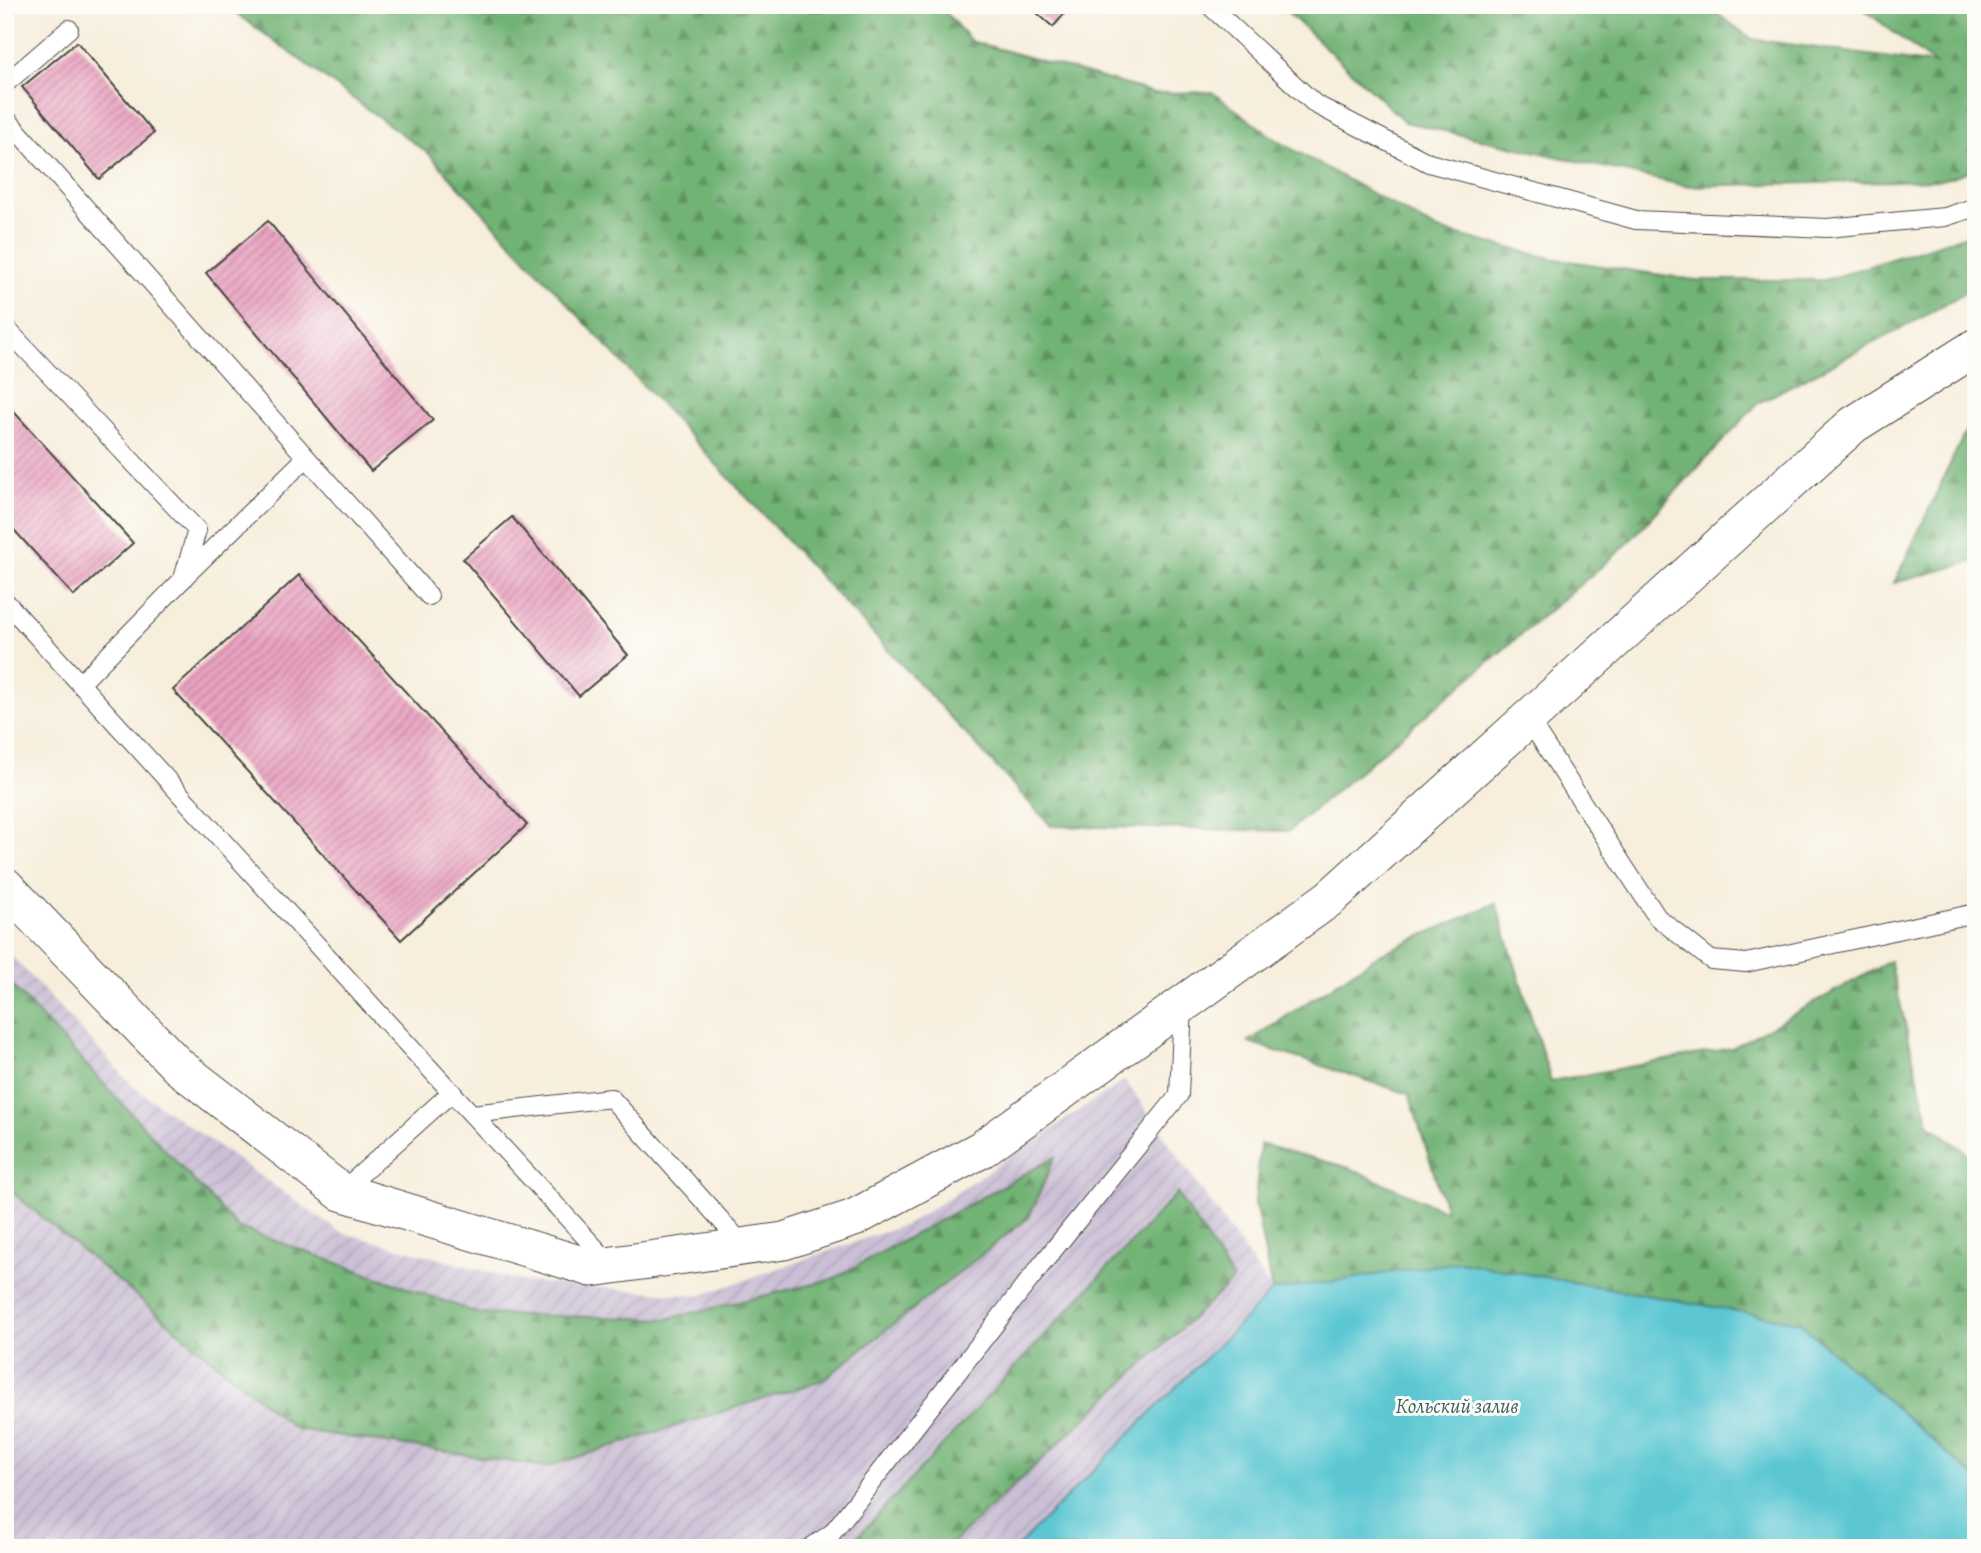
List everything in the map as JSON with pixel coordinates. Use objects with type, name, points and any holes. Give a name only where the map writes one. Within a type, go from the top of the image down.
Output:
[{"type":"street","points":[[5,886],[178,1066],[341,1192],[592,1268],[784,1241],[854,1218],[982,1149],[1330,898],[1853,425],[1976,347]]},
{"type":"lane","points":[[1209,5],[1315,104],[1418,158],[1636,220],[1827,228],[1945,216],[1976,207]]},
{"type":"lane","points":[[5,84],[69,29]]},
{"type":"lane","points":[[5,117],[429,596]]},
{"type":"lane","points":[[5,327],[197,530],[183,579]]},
{"type":"lane","points":[[80,684],[306,458]]},
{"type":"lane","points":[[5,601],[611,1265]]},
{"type":"lane","points":[[1528,719],[1657,917],[1711,960],[1746,963],[1976,913]]},
{"type":"lane","points":[[810,1548],[832,1532],[1042,1264],[1179,1095],[1183,1004]]},
{"type":"lane","points":[[341,1192],[452,1092]]},
{"type":"lane","points":[[472,1114],[611,1098],[745,1247]]},
{"type":"shaded area","points":[[5,949],[135,1088],[340,1232],[521,1281],[699,1296],[910,1223],[1125,1080],[1272,1291],[1016,1548],[5,1548]]},
{"type":"green space","points":[[225,5],[939,5],[971,41],[1155,93],[1212,92],[1278,141],[1438,230],[1550,258],[1695,280],[1825,280],[1976,232],[1976,286],[1921,318],[1758,403],[1622,549],[1289,831],[1051,826],[429,154]]},
{"type":"green space","points":[[1280,5],[1705,5],[1752,39],[1935,64],[1858,5],[1976,5],[1976,169],[1942,180],[1686,186],[1405,122]]},
{"type":"green space","points":[[1976,409],[1976,561],[1894,583]]},
{"type":"green space","points":[[1496,903],[1551,1081],[1732,1048],[1890,961],[1929,1124],[1973,1157],[1976,1166],[1976,1479],[1799,1322],[1459,1262],[1272,1291],[1255,1203],[1260,1144],[1350,1168],[1446,1211],[1409,1094],[1248,1042],[1380,954]]},
{"type":"green space","points":[[5,978],[237,1227],[480,1314],[667,1319],[833,1279],[1055,1157],[1029,1217],[823,1380],[546,1467],[295,1429],[5,1186]]},
{"type":"green space","points":[[1177,1193],[1233,1280],[947,1548],[847,1548]]},
{"type":"water","name":"Кольский залив","points":[[1459,1262],[1799,1322],[1976,1479],[1976,1548],[1016,1548],[1272,1291]]},
{"type":"building","points":[[1028,5],[1072,5],[1053,27]]},
{"type":"building","points":[[77,42],[154,133],[99,179],[22,87]]},
{"type":"building","points":[[268,221],[433,420],[371,471],[206,273]]},
{"type":"building","points":[[5,402],[133,543],[74,596],[5,520]]},
{"type":"building","points":[[512,517],[628,655],[579,696],[463,559]]},
{"type":"building","points":[[299,575],[527,825],[401,940],[173,690]]}]
